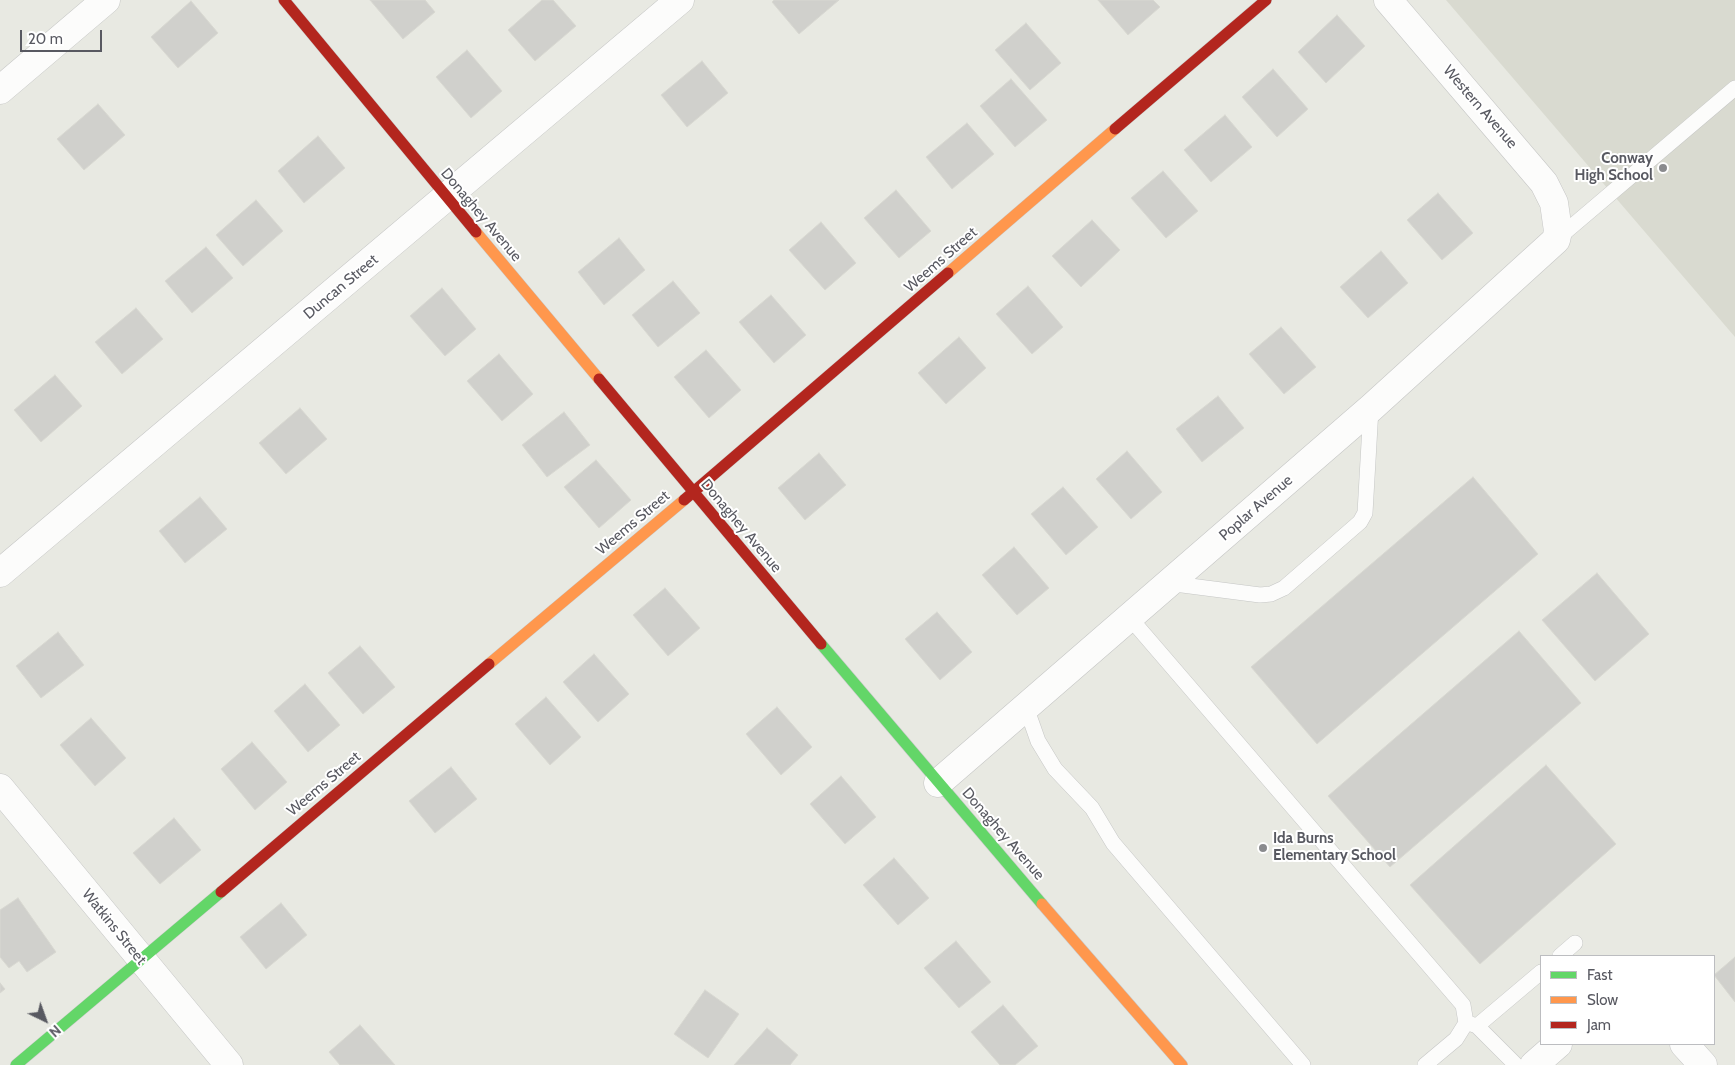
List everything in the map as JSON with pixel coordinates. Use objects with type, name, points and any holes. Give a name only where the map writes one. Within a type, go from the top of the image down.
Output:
[{"type":"street","points":[[0,90],[106,0]]},
{"type":"street","name":"Donaghey Avenue","points":[[284,0],[938,783],[1182,1065]]},
{"type":"street","name":"Duncan Street","points":[[0,573],[680,0]]},
{"type":"street","name":"Weems Street","points":[[16,1065],[140,958],[693,492],[1266,0]]},
{"type":"street","name":"Western Avenue","points":[[1388,0],[1544,183],[1554,203],[1556,231]]},
{"type":"street","name":"Poplar Avenue","points":[[938,783],[1371,408],[1556,231]]},
{"type":"street","name":"Watkins Street","points":[[0,788],[229,1065]]},
{"type":"street","points":[[1534,1065],[1557,1045]]},
{"type":"street","points":[[1685,1045],[1704,1065]]},
{"type":"lane","points":[[1556,231],[1735,88]]},
{"type":"lane","points":[[1167,584],[1260,595],[1271,594],[1284,588],[1360,522],[1365,513],[1371,408]]},
{"type":"lane","points":[[1130,618],[1463,1004],[1472,1024],[1516,1065]]},
{"type":"lane","points":[[1026,708],[1038,741],[1055,769],[1092,808],[1113,842],[1303,1065]]},
{"type":"lane","points":[[1561,955],[1575,943]]},
{"type":"lane","points":[[1425,1065],[1472,1024],[1540,973]]},
{"type":"shaded area","name":"Conway High School","points":[[1446,0],[1735,0],[1735,337]]},
{"type":"building","points":[[370,0],[425,0],[435,12],[403,39]]},
{"type":"building","points":[[542,0],[553,0],[576,26],[535,61],[508,30]]},
{"type":"building","points":[[774,0],[839,0],[799,34],[772,2]]},
{"type":"building","points":[[1098,0],[1153,0],[1160,7],[1128,35]]},
{"type":"building","points":[[191,1],[218,33],[178,68],[151,37]]},
{"type":"building","points":[[1337,15],[1365,46],[1326,83],[1298,52]]},
{"type":"building","points":[[1026,23],[1061,63],[1030,90],[995,50]]},
{"type":"building","points":[[467,50],[502,91],[471,118],[436,77]]},
{"type":"building","points":[[702,61],[728,93],[687,127],[661,95]]},
{"type":"building","points":[[1273,69],[1308,109],[1277,137],[1242,97]]},
{"type":"building","points":[[1011,79],[1047,120],[1015,147],[980,106]]},
{"type":"building","points":[[98,104],[125,135],[84,170],[57,139]]},
{"type":"building","points":[[1225,115],[1252,147],[1211,182],[1184,150]]},
{"type":"building","points":[[967,123],[994,154],[952,189],[926,157]]},
{"type":"building","points":[[318,136],[345,168],[304,203],[278,171]]},
{"type":"building","points":[[1163,171],[1198,211],[1166,238],[1131,198]]},
{"type":"building","points":[[896,190],[931,231],[899,258],[864,218]]},
{"type":"building","points":[[1438,193],[1473,233],[1442,260],[1407,220]]},
{"type":"building","points":[[256,200],[283,231],[243,266],[216,235]]},
{"type":"building","points":[[1092,220],[1120,250],[1081,287],[1052,256]]},
{"type":"building","points":[[821,222],[856,263],[825,290],[789,250]]},
{"type":"building","points":[[619,238],[645,270],[604,305],[578,272]]},
{"type":"building","points":[[206,247],[233,278],[192,313],[165,281]]},
{"type":"building","points":[[1381,251],[1408,283],[1368,318],[1340,287]]},
{"type":"building","points":[[673,281],[700,313],[658,347],[632,315]]},
{"type":"building","points":[[1028,286],[1063,327],[1032,354],[996,314]]},
{"type":"building","points":[[442,288],[476,329],[445,356],[410,316]]},
{"type":"building","points":[[771,295],[806,335],[774,363],[739,322]]},
{"type":"building","points":[[136,308],[163,339],[122,374],[95,342]]},
{"type":"building","points":[[1281,327],[1316,367],[1284,394],[1249,354]]},
{"type":"building","points":[[959,337],[986,368],[946,404],[918,373]]},
{"type":"building","points":[[706,350],[741,390],[709,418],[674,377]]},
{"type":"building","points":[[499,354],[533,394],[502,421],[467,381]]},
{"type":"building","points":[[55,375],[82,406],[41,442],[14,410]]},
{"type":"building","points":[[1218,396],[1244,428],[1202,462],[1176,429]]},
{"type":"building","points":[[300,408],[327,439],[286,474],[259,443]]},
{"type":"building","points":[[564,412],[590,445],[547,477],[522,445]]},
{"type":"building","points":[[1127,451],[1162,492],[1131,519],[1096,479]]},
{"type":"building","points":[[819,453],[846,485],[805,520],[778,488]]},
{"type":"building","points":[[596,460],[631,500],[599,528],[564,487]]},
{"type":"building","points":[[1473,477],[1538,554],[1317,744],[1251,667]]},
{"type":"building","points":[[1063,487],[1098,527],[1066,555],[1031,514]]},
{"type":"building","points":[[200,497],[227,529],[185,563],[159,531]]},
{"type":"building","points":[[1014,547],[1049,588],[1017,615],[982,575]]},
{"type":"building","points":[[1597,573],[1649,634],[1595,681],[1542,620]]},
{"type":"building","points":[[665,588],[700,628],[668,656],[633,615]]},
{"type":"building","points":[[937,612],[972,652],[940,680],[905,639]]},
{"type":"building","points":[[1519,631],[1581,703],[1390,867],[1328,796]]},
{"type":"building","points":[[58,632],[84,665],[41,698],[16,666]]},
{"type":"building","points":[[360,646],[395,687],[363,714],[328,673]]},
{"type":"building","points":[[594,654],[629,694],[598,722],[563,682]]},
{"type":"building","points":[[305,684],[340,725],[308,752],[274,711]]},
{"type":"building","points":[[546,697],[581,737],[550,765],[515,724]]},
{"type":"building","points":[[777,707],[812,747],[781,775],[746,734]]},
{"type":"building","points":[[91,718],[126,758],[95,786],[60,745]]},
{"type":"building","points":[[252,742],[287,782],[255,810],[221,769]]},
{"type":"building","points":[[1546,765],[1616,844],[1480,964],[1410,885]]},
{"type":"building","points":[[451,767],[477,799],[435,833],[409,801]]},
{"type":"building","points":[[841,776],[876,817],[845,844],[810,804]]},
{"type":"building","points":[[174,818],[201,850],[160,884],[133,853]]},
{"type":"building","points":[[894,858],[929,898],[898,925],[863,885]]},
{"type":"building","points":[[18,898],[56,952],[27,972],[19,961],[9,968],[0,957],[0,910]]},
{"type":"building","points":[[281,903],[307,935],[266,969],[240,937]]},
{"type":"building","points":[[956,941],[991,982],[959,1008],[924,968]]},
{"type":"building","points":[[1735,957],[1735,1002],[1715,976],[1715,974]]},
{"type":"building","points":[[0,983],[5,989],[0,993]]},
{"type":"building","points":[[705,990],[739,1014],[708,1058],[674,1034]]},
{"type":"building","points":[[1003,1005],[1038,1046],[1015,1065],[1000,1065],[971,1032]]},
{"type":"building","points":[[360,1025],[395,1065],[340,1065],[329,1052]]},
{"type":"building","points":[[767,1028],[798,1055],[790,1065],[734,1065]]},
{"type":"traffic: fast","points":[[821,644],[1042,904]]},
{"type":"traffic: fast","points":[[16,1065],[221,892]]},
{"type":"traffic: slow","points":[[948,273],[1115,129]]},
{"type":"traffic: slow","points":[[476,232],[599,379]]},
{"type":"traffic: slow","points":[[489,664],[684,500]]},
{"type":"traffic: slow","points":[[1042,904],[1182,1065]]},
{"type":"traffic: jam","points":[[284,0],[476,232]]},
{"type":"traffic: jam","points":[[1115,129],[1266,0]]},
{"type":"traffic: jam","points":[[684,500],[948,273]]},
{"type":"traffic: jam","points":[[599,379],[821,644]]},
{"type":"traffic: jam","points":[[221,892],[489,664]]},
{"type":"place","name":"Conway High School","points":[[1663,168]]},
{"type":"place","name":"Ida Burns Elementary School","points":[[1263,848]]}]
